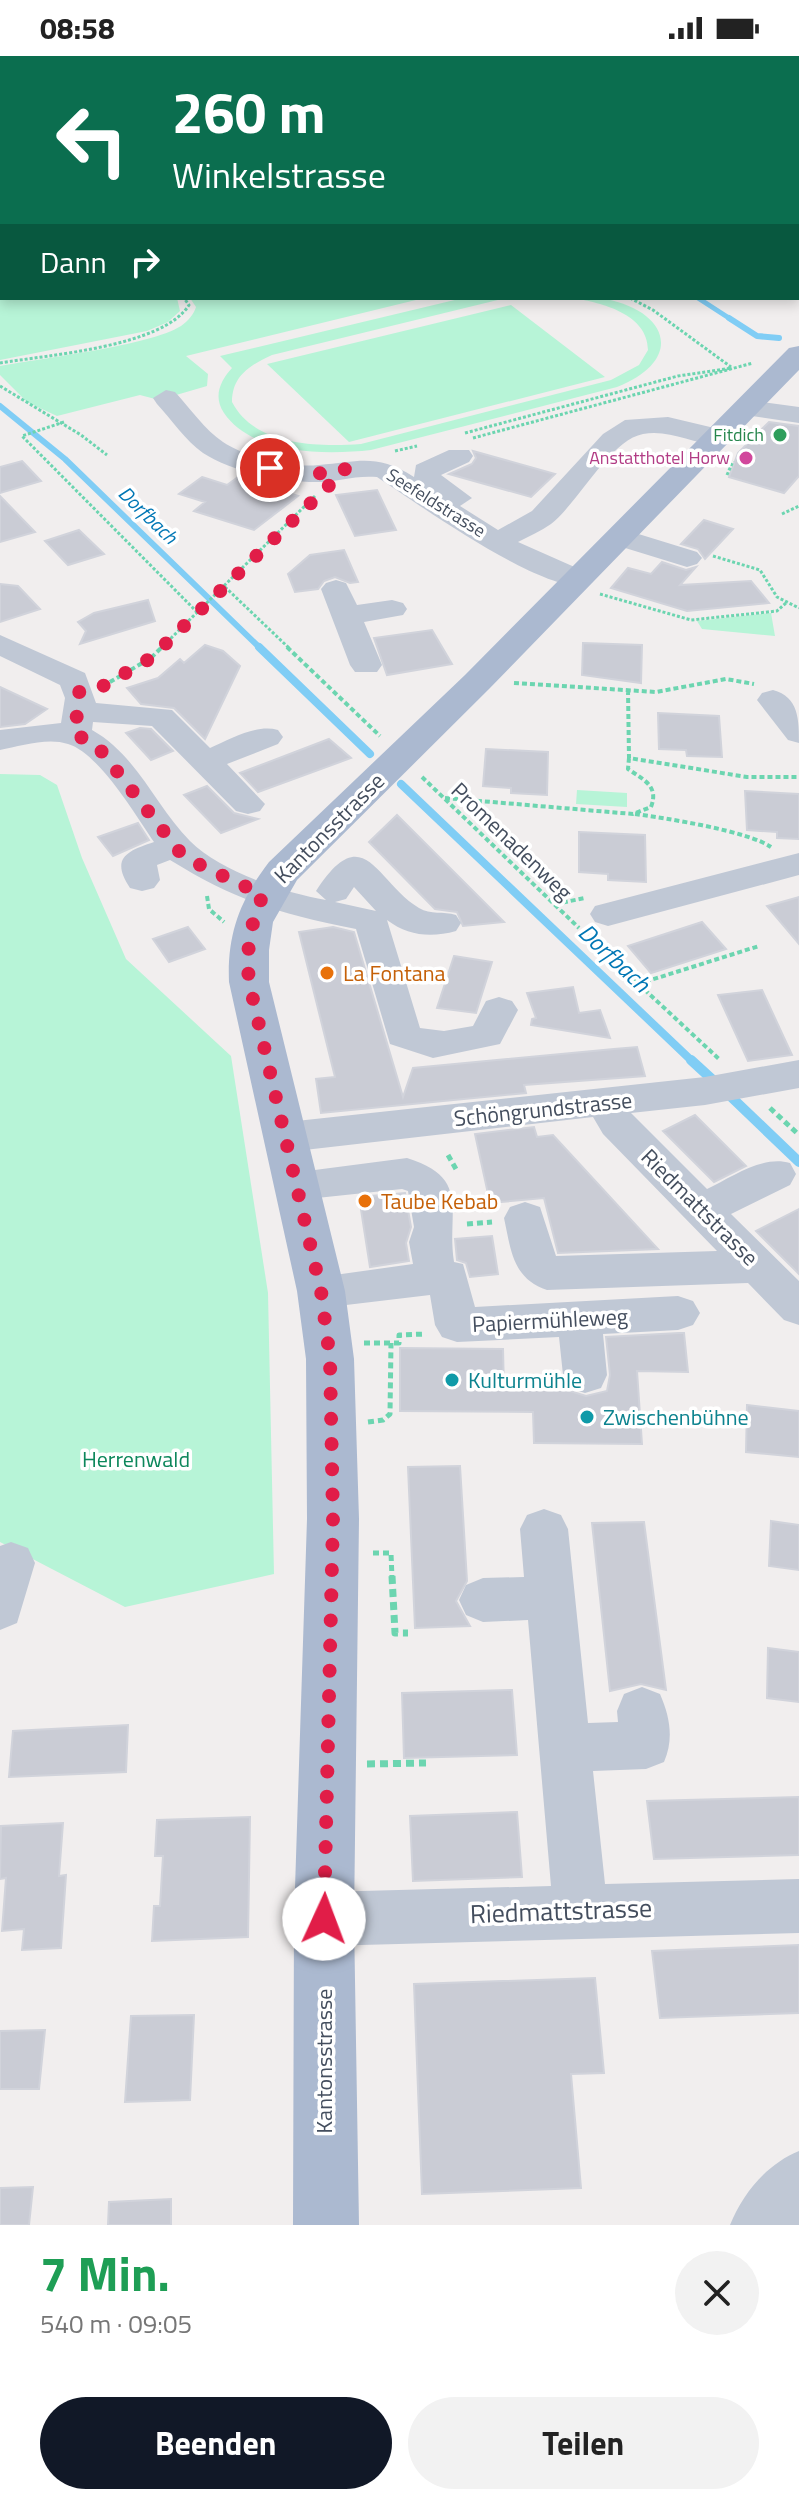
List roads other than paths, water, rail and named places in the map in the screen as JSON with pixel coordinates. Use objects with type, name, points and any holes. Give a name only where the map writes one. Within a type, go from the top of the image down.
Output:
[{"type":"main road","name":"Kantonsstrasse","points":[[326,2225],[324,1919],[333,1519],[330,1359],[321,1291],[249,982],[247,956],[250,926],[263,895],[588,586],[619,537],[799,354]]},
{"type":"street","name":"Seefeldstrasse","points":[[166,398],[211,446],[231,457],[270,468],[316,474],[371,466],[394,474],[497,542],[588,586]]},
{"type":"street","points":[[747,408],[799,415]]},
{"type":"street","points":[[497,542],[542,517],[612,440],[634,426],[668,425],[718,437]]},
{"type":"street","points":[[459,444],[426,471],[428,479],[470,504],[524,527]]},
{"type":"street","points":[[619,537],[693,555]]},
{"type":"street","points":[[366,665],[341,602],[392,609]]},
{"type":"street","points":[[2,683],[13,650],[66,674],[78,712],[93,742],[176,846],[194,862],[285,904],[380,914],[430,930]]},
{"type":"street","points":[[773,700],[799,733]]},
{"type":"street","points":[[0,740],[46,734],[78,712],[161,717],[248,804]]},
{"type":"street","points":[[205,761],[267,737]]},
{"type":"street","points":[[142,880],[138,873],[140,859],[176,846]]},
{"type":"street","points":[[608,914],[785,856]]},
{"type":"street","points":[[334,891],[346,873],[357,868],[380,914]]},
{"type":"street","points":[[380,914],[373,926],[403,1035],[413,1042],[428,1045],[487,1035],[499,1010]]},
{"type":"street","name":"Schöngrundstrasse","points":[[287,1137],[605,1103],[731,1087],[799,1074]]},
{"type":"street","name":"Riedmattstrasse","points":[[605,1103],[617,1124],[799,1308]]},
{"type":"street","points":[[298,1185],[407,1173],[427,1183],[435,1227],[430,1242],[436,1277],[321,1291]]},
{"type":"street","points":[[702,1210],[776,1174]]},
{"type":"street","points":[[525,1218],[535,1263],[547,1273],[759,1266]]},
{"type":"street","name":"Papiermühleweg","points":[[436,1277],[448,1276],[457,1325],[678,1313]]},
{"type":"street","points":[[579,1318],[585,1375]]},
{"type":"street","points":[[544,1529],[580,1910]]},
{"type":"street","points":[[483,1600],[550,1597]]},
{"type":"street","points":[[564,1748],[646,1745],[642,1711]]},
{"type":"street","name":"Riedmattstrasse","points":[[324,1919],[799,1906]]},
{"type":"street","points":[[760,2225],[799,2181]]},
{"type":"waterway","points":[[701,300],[732,320]]},
{"type":"waterway","points":[[729,318],[757,336],[779,338]]},
{"type":"waterway","name":"Dorfbach","points":[[0,406],[65,459],[261,649]]},
{"type":"waterway","name":"Dorfbach","points":[[259,647],[370,754]]},
{"type":"waterway","name":"Dorfbach","points":[[401,784],[693,1062]]},
{"type":"waterway","name":"Dorfbach","points":[[691,1060],[715,1082]]},
{"type":"waterway","name":"Dorfbach","points":[[726,1092],[799,1162]]},
{"type":"place","name":"Fitdich","points":[[780,435]]},
{"type":"place","name":"Anstatthotel Horw","points":[[746,458]]},
{"type":"place","name":"La Fontana","points":[[327,973]]},
{"type":"place","name":"Taube Kebab","points":[[365,1201]]},
{"type":"place","name":"Kulturmühle","points":[[452,1380]]},
{"type":"place","name":"Zwischenbühne","points":[[587,1417]]},
{"type":"park label","name":"Herrenwald","points":[[136,1459]]}]
